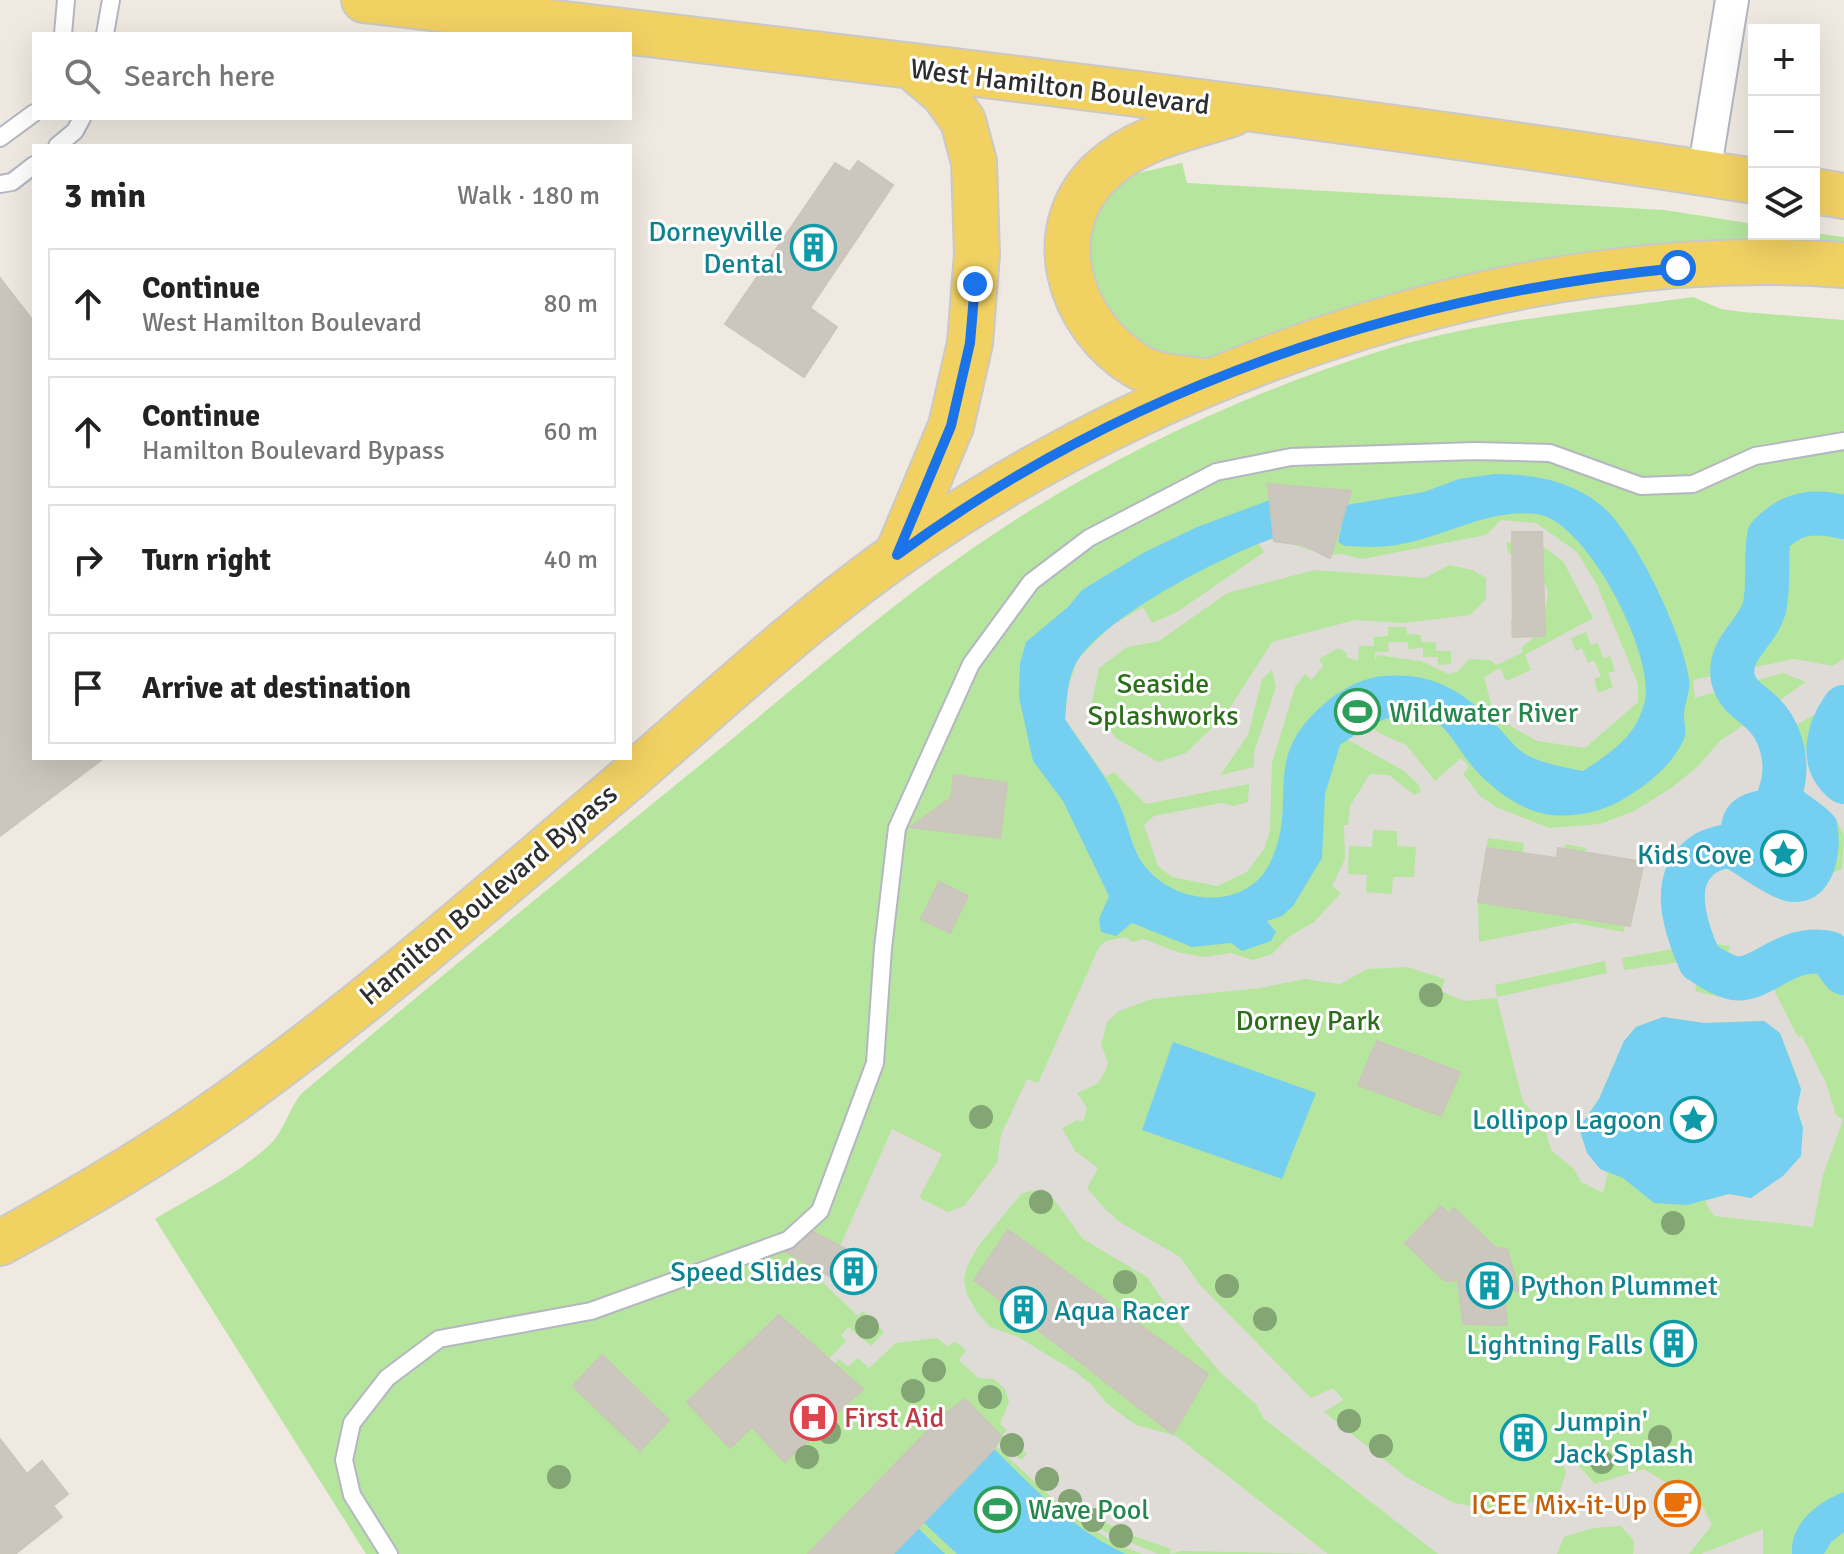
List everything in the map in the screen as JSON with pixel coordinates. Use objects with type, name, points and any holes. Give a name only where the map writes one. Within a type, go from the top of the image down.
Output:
[{"type":"main road","name":"West Hamilton Boulevard","points":[[364,0],[629,32]]},
{"type":"main road","name":"West Hamilton Boulevard","points":[[632,32],[1246,110],[1748,180]]},
{"type":"main road","points":[[897,555],[951,426],[970,343],[977,254],[974,162],[963,121],[944,94],[911,66]]},
{"type":"main road","points":[[1246,110],[1149,140],[1124,154],[1101,171],[1072,220],[1066,264],[1082,312],[1095,329],[1139,367],[1209,382],[1338,333],[1490,294],[1593,276],[1735,263],[1844,265]]},
{"type":"main road","points":[[1820,192],[1844,196]]},
{"type":"main road","name":"Hamilton Boulevard Bypass","points":[[0,1243],[131,1169],[243,1092],[499,888],[833,603],[897,555],[1005,484],[1143,410],[1209,382]]},
{"type":"street","points":[[1704,173],[1732,0]]},
{"type":"lane","points":[[63,32],[66,0]]},
{"type":"lane","points":[[105,32],[111,0]]},
{"type":"lane","points":[[0,138],[32,114]]},
{"type":"lane","points":[[59,144],[75,131],[81,120]]},
{"type":"lane","points":[[0,184],[12,182],[32,167]]},
{"type":"lane","points":[[389,1554],[352,1495],[344,1460],[352,1423],[387,1378],[439,1339],[591,1311],[788,1240],[820,1211],[875,1063],[883,948],[897,828],[971,664],[1031,582],[1089,538],[1216,472],[1291,457],[1475,451],[1550,453],[1641,486],[1693,484],[1755,456],[1844,441]]},
{"type":"green space","points":[[1182,163],[1187,183],[1664,210],[1748,223],[1748,240],[1820,240],[1820,234],[1844,237],[1844,244],[1763,241],[1624,250],[1233,358],[1183,366],[1140,351],[1106,319],[1089,277],[1086,238],[1106,197],[1125,176]]},
{"type":"green space","name":"Dorney Park","points":[[1693,297],[1721,309],[1844,320],[1844,1554],[366,1554],[155,1219],[253,1159],[277,1136],[302,1093],[398,1012],[875,622],[938,573],[1040,504],[1148,444],[1205,418],[1377,352],[1494,324]]},
{"type":"shaded area","points":[[1501,520],[1536,523],[1577,552],[1597,585],[1638,684],[1638,702],[1585,748],[1537,741],[1512,727],[1492,707],[1484,677],[1500,668],[1506,681],[1531,670],[1525,655],[1593,618],[1563,561],[1545,548],[1525,540],[1506,543],[1509,554],[1530,554],[1548,591],[1545,614],[1533,638],[1521,648],[1523,652],[1497,665],[1490,660],[1469,659],[1458,671],[1449,674],[1421,661],[1377,655],[1375,661],[1375,652],[1389,652],[1388,642],[1408,642],[1408,649],[1423,648],[1423,657],[1438,657],[1438,665],[1451,664],[1451,651],[1436,651],[1436,642],[1421,642],[1421,635],[1407,634],[1406,627],[1388,627],[1388,636],[1374,637],[1374,646],[1359,646],[1358,661],[1346,657],[1347,653],[1338,648],[1319,659],[1323,666],[1311,680],[1305,674],[1295,687],[1272,763],[1270,831],[1264,849],[1247,872],[1217,886],[1172,877],[1158,866],[1144,825],[1154,816],[1221,803],[1234,806],[1248,802],[1249,784],[1146,804],[1114,772],[1106,777],[1065,719],[1068,689],[1077,660],[1111,626],[1143,607],[1152,623],[1177,612],[1264,552],[1258,543],[1274,538],[1325,555],[1342,554],[1362,559],[1486,535]],"holes":[[[1512,559],[1523,559],[1530,637],[1511,637],[1511,619],[1520,619]],[[1449,565],[1473,570],[1486,578],[1486,599],[1470,615],[1404,623],[1355,620],[1272,642],[1226,714],[1186,753],[1158,762],[1117,739],[1091,707],[1099,668],[1127,647],[1159,641],[1227,593],[1314,570],[1425,578]],[[1586,632],[1591,645],[1598,643],[1603,659],[1610,656],[1615,671],[1608,673],[1613,687],[1598,693],[1594,679],[1601,676],[1594,660],[1588,663],[1582,648],[1576,651],[1571,638]],[[1272,670],[1276,687],[1254,752],[1254,767],[1220,775],[1248,735],[1262,679]]]},
{"type":"shaded area","points":[[1844,658],[1844,697],[1762,745],[1844,758],[1844,835],[1834,816],[1817,804],[1760,887],[1775,896],[1842,869],[1844,839],[1844,945],[1827,956],[1820,951],[1797,957],[1771,949],[1757,955],[1756,967],[1763,984],[1774,990],[1798,1037],[1802,1036],[1826,1083],[1836,1115],[1843,1120],[1823,1175],[1813,1227],[1714,1216],[1705,1201],[1729,1194],[1751,1198],[1803,1128],[1797,1109],[1801,1089],[1794,1069],[1780,1033],[1764,1021],[1704,1023],[1663,1017],[1636,1027],[1624,1041],[1599,1099],[1579,1128],[1600,1169],[1608,1173],[1603,1193],[1581,1182],[1574,1169],[1551,1150],[1544,1125],[1523,1102],[1497,998],[1464,1001],[1441,991],[1445,979],[1407,967],[1367,969],[1340,984],[1305,979],[1260,988],[1152,999],[1119,1011],[1107,1022],[1101,1045],[1108,1062],[1105,1072],[1097,1084],[1077,1093],[1087,1108],[1083,1122],[1077,1120],[1062,1128],[1075,1151],[1098,1168],[1087,1188],[1105,1209],[1121,1223],[1180,1257],[1199,1284],[1311,1398],[1333,1388],[1343,1400],[1324,1412],[1406,1477],[1454,1503],[1505,1512],[1560,1491],[1566,1472],[1563,1464],[1574,1461],[1595,1484],[1644,1469],[1670,1485],[1655,1494],[1667,1511],[1688,1514],[1698,1497],[1712,1525],[1689,1554],[1633,1554],[1634,1541],[1621,1526],[1593,1528],[1564,1537],[1557,1554],[1438,1554],[1263,1418],[1257,1405],[1222,1374],[1180,1325],[1147,1277],[1083,1239],[1050,1194],[1042,1189],[1022,1193],[979,1245],[967,1266],[964,1279],[967,1295],[977,1312],[990,1327],[1018,1337],[1074,1371],[1092,1385],[1107,1404],[1136,1425],[1176,1436],[1328,1554],[1182,1551],[1170,1554],[1171,1549],[1120,1531],[1088,1512],[1085,1519],[1106,1532],[1158,1554],[1143,1554],[1120,1546],[1072,1516],[996,1446],[1001,1442],[1021,1460],[1027,1454],[1007,1435],[1001,1437],[1007,1430],[1000,1424],[1009,1402],[1005,1389],[994,1379],[978,1378],[959,1360],[966,1350],[955,1341],[948,1347],[937,1338],[896,1343],[869,1368],[858,1358],[848,1367],[839,1359],[834,1365],[829,1359],[846,1341],[841,1335],[848,1327],[871,1346],[884,1332],[863,1311],[858,1316],[818,1278],[841,1244],[892,1129],[942,1154],[919,1198],[948,1212],[964,1206],[997,1163],[1001,1135],[1027,1079],[1038,1083],[1099,947],[1106,941],[1126,937],[1131,942],[1144,939],[1177,952],[1204,957],[1231,953],[1253,960],[1272,954],[1290,936],[1314,922],[1341,893],[1332,886],[1345,859],[1344,825],[1348,825],[1350,806],[1370,774],[1389,775],[1414,795],[1421,792],[1418,784],[1404,771],[1347,739],[1370,725],[1379,733],[1406,745],[1435,781],[1461,758],[1469,767],[1463,774],[1480,796],[1496,807],[1549,828],[1600,824],[1634,811],[1671,788],[1696,768],[1720,741],[1806,682],[1783,673],[1695,698],[1693,680],[1794,659],[1833,666]],"holes":[[[1373,830],[1397,831],[1397,846],[1416,847],[1414,877],[1393,877],[1392,894],[1366,892],[1367,875],[1348,874],[1349,846],[1372,847]],[[1488,838],[1524,843],[1523,853],[1557,858],[1558,849],[1564,849],[1565,844],[1586,848],[1585,853],[1643,862],[1630,925],[1625,925],[1624,932],[1574,923],[1479,942],[1478,902]],[[1692,940],[1730,946],[1719,997],[1695,991],[1702,959],[1624,970],[1622,958],[1691,946]],[[1605,961],[1607,973],[1497,997],[1495,985]],[[843,1248],[877,1266],[862,1294],[829,1276]]]},
{"type":"shaded area","points":[[1763,1529],[1763,1554],[1701,1554]]},
{"type":"water","name":"Wildwater River","points":[[1495,474],[1552,481],[1591,498],[1616,521],[1644,563],[1678,638],[1689,679],[1684,711],[1685,736],[1665,767],[1639,789],[1611,806],[1580,814],[1547,814],[1518,804],[1491,785],[1475,770],[1443,728],[1412,709],[1370,725],[1340,745],[1325,794],[1322,858],[1293,906],[1282,916],[1267,921],[1276,932],[1271,941],[1242,951],[1231,943],[1192,947],[1132,923],[1116,936],[1101,932],[1099,919],[1109,896],[1063,801],[1033,761],[1019,697],[1020,663],[1026,642],[1068,607],[1082,590],[1143,553],[1197,527],[1270,500],[1274,538],[1197,572],[1139,607],[1092,643],[1072,673],[1065,719],[1114,794],[1143,864],[1177,891],[1212,898],[1229,896],[1258,880],[1269,865],[1278,843],[1286,764],[1292,745],[1303,725],[1323,705],[1343,690],[1367,679],[1417,677],[1445,686],[1483,712],[1525,754],[1568,768],[1583,771],[1613,750],[1630,733],[1645,700],[1645,679],[1639,653],[1614,593],[1596,564],[1556,522],[1537,514],[1519,513],[1485,519],[1394,545],[1345,546],[1338,542],[1346,505],[1424,492],[1459,479]]},
{"type":"water","name":"Kids Cove","points":[[1798,787],[1836,819],[1839,845],[1833,872],[1819,894],[1793,902],[1767,893],[1726,868],[1721,827],[1724,813],[1743,795]]},
{"type":"water","name":"Lollipop Lagoon","points":[[1663,1017],[1704,1023],[1764,1021],[1780,1033],[1801,1089],[1797,1109],[1803,1128],[1801,1156],[1783,1176],[1751,1198],[1729,1194],[1687,1205],[1654,1203],[1623,1178],[1600,1169],[1587,1153],[1579,1128],[1599,1099],[1624,1041],[1636,1027]]},
{"type":"water","points":[[1173,1042],[1316,1093],[1282,1179],[1142,1130]]},
{"type":"water","name":"Wave Pool","points":[[994,1449],[1072,1521],[1126,1554],[957,1554],[924,1523]]},
{"type":"water","points":[[1844,1492],[1844,1532],[1831,1542],[1824,1554],[1792,1554],[1795,1533],[1800,1524],[1815,1508]]},
{"type":"water","points":[[918,1528],[945,1554],[893,1554]]},
{"type":"building","name":"Dorneyville Dental","points":[[858,161],[893,185],[810,308],[837,327],[804,377],[725,324],[835,163],[850,172]]},
{"type":"building","points":[[0,278],[32,319],[32,760],[101,760],[0,836]]},
{"type":"building","points":[[1268,484],[1351,491],[1330,558],[1303,545],[1274,541]]},
{"type":"building","points":[[1512,532],[1542,532],[1545,636],[1513,637]]},
{"type":"building","points":[[954,775],[1007,783],[1000,838],[910,827],[951,798]]},
{"type":"building","points":[[1487,848],[1557,858],[1558,848],[1644,862],[1630,926],[1478,902]]},
{"type":"building","points":[[939,882],[968,896],[950,933],[921,919]]},
{"type":"building","points":[[1377,1041],[1460,1072],[1441,1116],[1358,1085]]},
{"type":"building","points":[[1441,1206],[1449,1214],[1454,1208],[1496,1248],[1507,1249],[1519,1291],[1504,1289],[1507,1325],[1463,1324],[1458,1280],[1445,1281],[1405,1243]]},
{"type":"building","points":[[1008,1230],[1208,1374],[1173,1434],[974,1280]]},
{"type":"building","points":[[813,1232],[878,1266],[862,1294],[786,1252]]},
{"type":"building","points":[[779,1315],[863,1389],[785,1462],[752,1427],[730,1448],[687,1402]]},
{"type":"building","points":[[602,1355],[669,1420],[640,1451],[573,1386]]},
{"type":"building","points":[[965,1399],[1001,1436],[994,1449],[893,1554],[808,1554],[941,1417]]},
{"type":"building","points":[[0,1439],[27,1474],[42,1461],[68,1494],[53,1506],[62,1517],[15,1554],[0,1554]]},
{"type":"waterway","points":[[1844,517],[1803,515],[1786,522],[1769,536],[1764,609],[1738,651],[1732,668],[1737,689],[1767,718],[1781,744],[1783,783],[1773,812],[1764,826],[1743,842],[1708,852],[1695,862],[1683,888],[1685,918],[1700,961],[1725,975],[1744,978],[1800,953],[1814,951],[1829,953],[1844,973]]},
{"type":"waterway","points":[[1844,707],[1830,735],[1829,745],[1831,765],[1844,782]]},
{"type":"place","name":"Dorneyville Dental","points":[[814,247]]},
{"type":"place","name":"Wildwater River","points":[[1358,712]]},
{"type":"place","name":"Kids Cove","points":[[1783,854]]},
{"type":"place","name":"Lollipop Lagoon","points":[[1693,1119]]},
{"type":"place","name":"Speed Slides","points":[[853,1271]]},
{"type":"place","name":"Python Plummet","points":[[1489,1285]]},
{"type":"place","name":"Aqua Racer","points":[[1023,1310]]},
{"type":"place","name":"Lightning Falls","points":[[1674,1344]]},
{"type":"place","name":"First Aid","points":[[813,1417]]},
{"type":"place","name":"Jumpin' Jack Splash","points":[[1523,1437]]},
{"type":"place","name":"ICEE Mix-it-Up","points":[[1678,1504]]},
{"type":"place","name":"Wave Pool","points":[[997,1509]]},
{"type":"route","points":[[975,284],[970,343],[951,426],[897,555],[1005,484],[1143,410],[1239,368],[1338,333],[1490,294],[1593,276],[1678,268]]},
{"type":"park label","name":"Seaside Splashworks","points":[[1163,699]]}]
